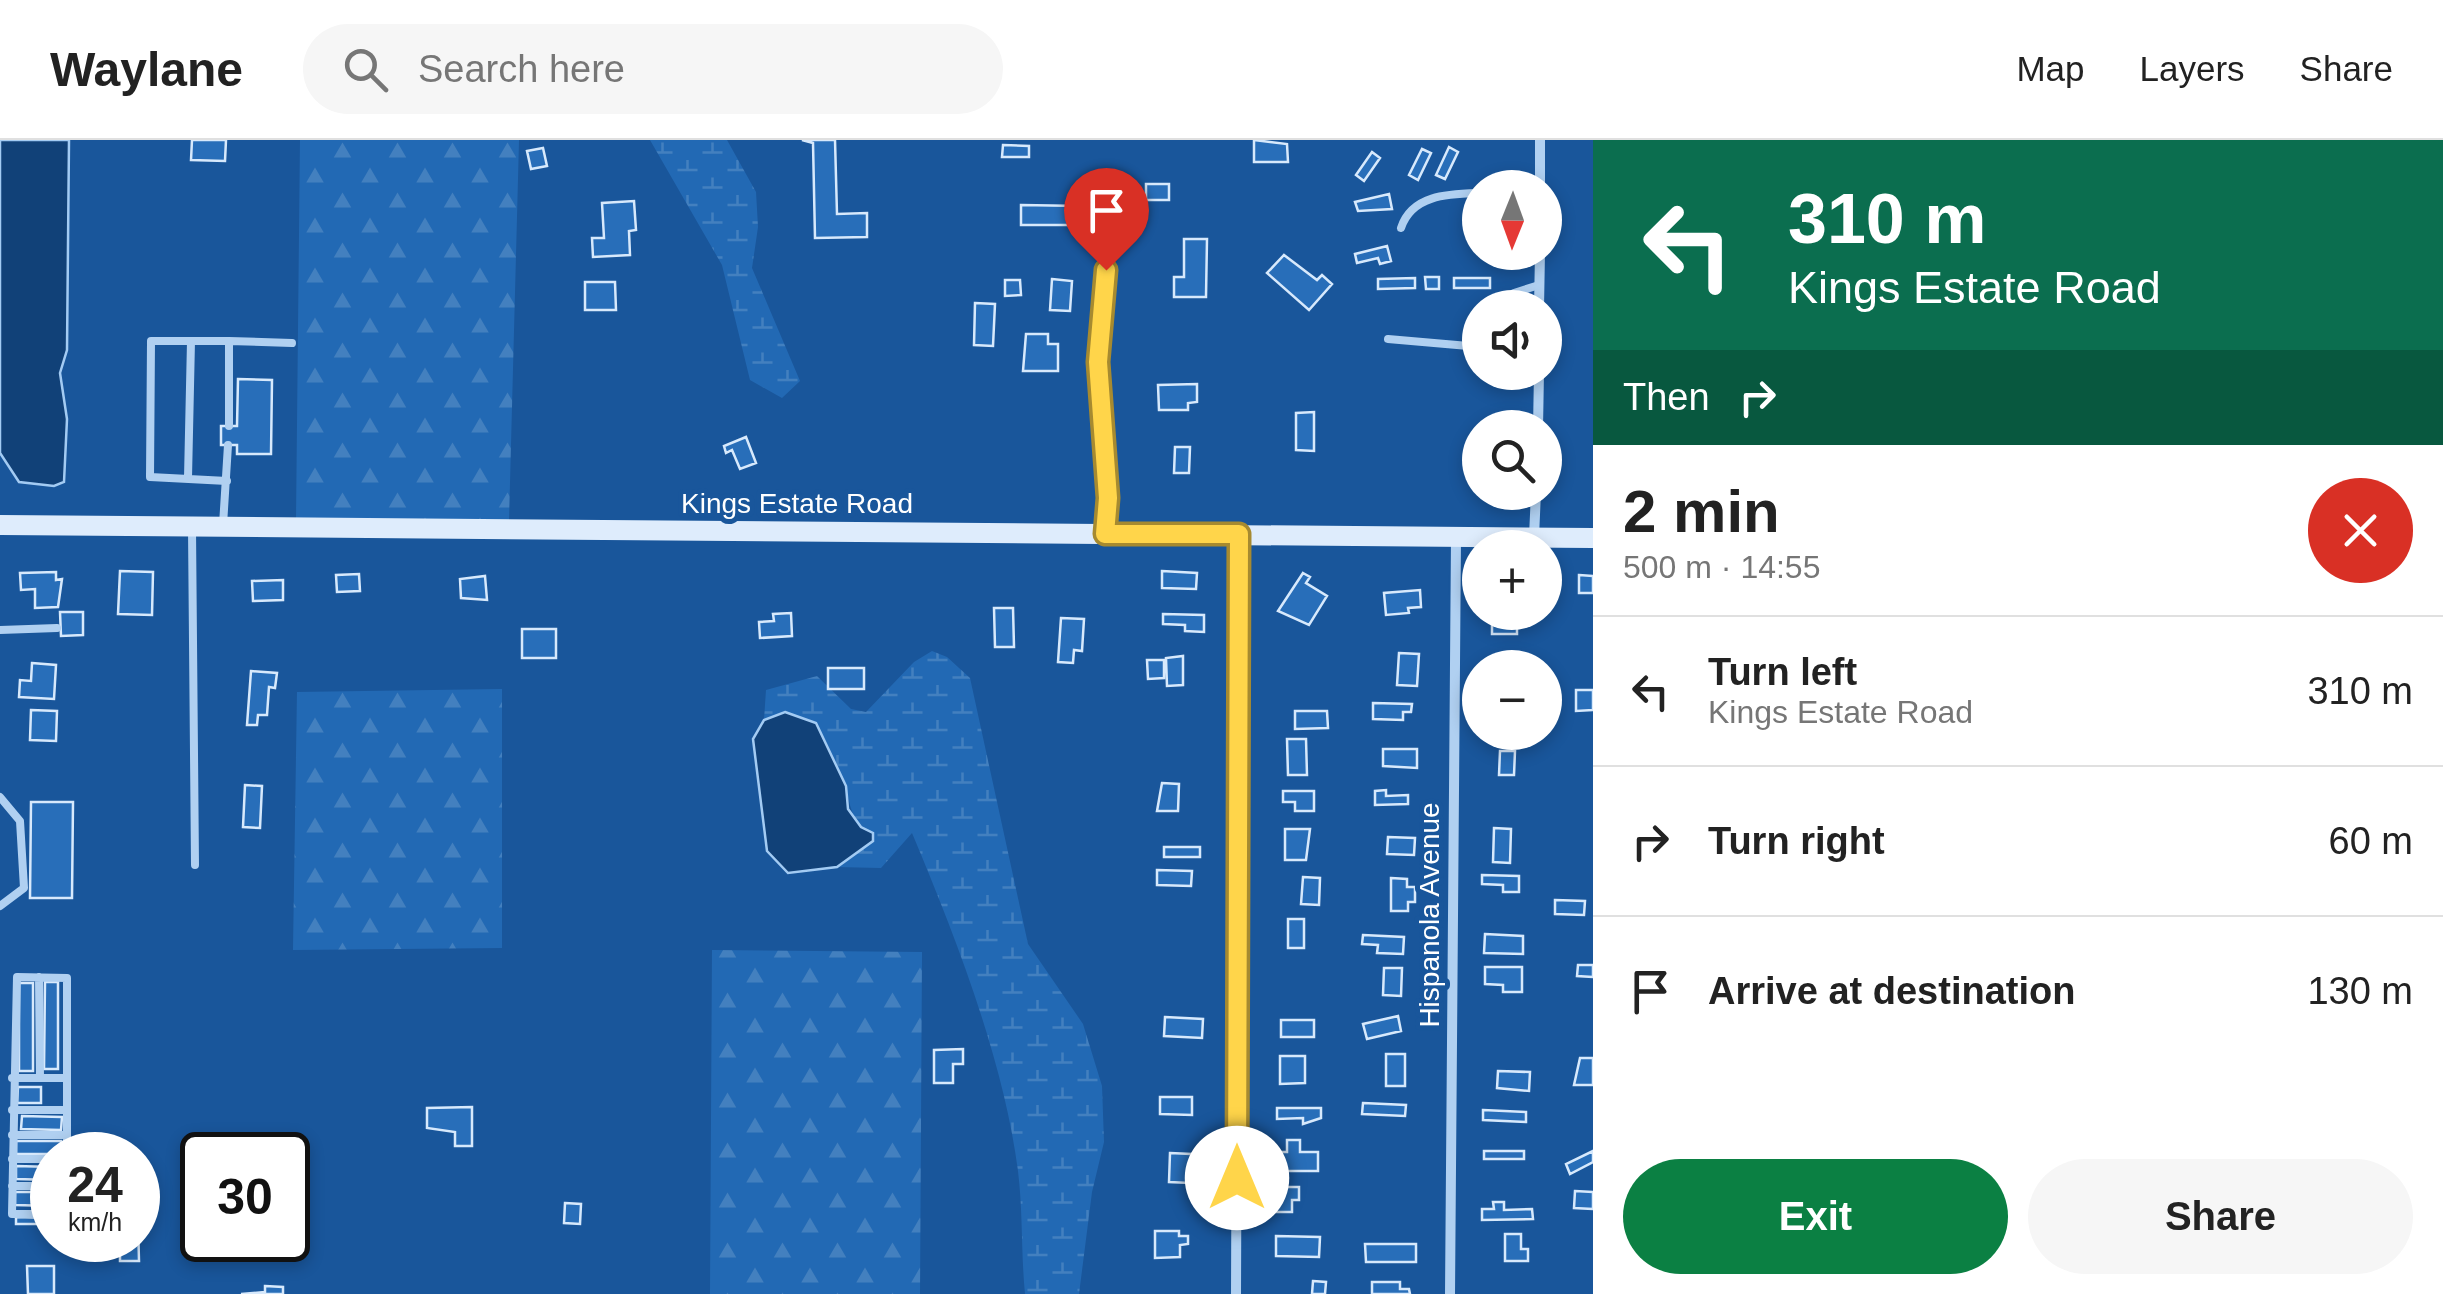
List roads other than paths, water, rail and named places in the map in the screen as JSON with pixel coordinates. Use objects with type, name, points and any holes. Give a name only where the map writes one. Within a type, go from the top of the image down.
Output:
[{"type":"street","points":[[1540,140],[1540,170]]},
{"type":"street","points":[[1539,270],[1539,290]]},
{"type":"street","name":"Kings Estate Road","points":[[0,525],[1462,536]]},
{"type":"street","points":[[1236,1294],[1239,534]]},
{"type":"street","name":"Hispanola Avenue","points":[[1450,1294],[1456,536]]},
{"type":"street","name":"Kings Estate Road","points":[[1562,537],[1593,538]]},
{"type":"lane","points":[[1400,228],[1419,204],[1444,194],[1462,194]]},
{"type":"lane","points":[[1084,240],[1100,244],[1106,270],[1098,362],[1108,498],[1105,534]]},
{"type":"lane","points":[[1521,290],[1539,285]]},
{"type":"lane","points":[[1388,340],[1462,346]]},
{"type":"lane","points":[[227,480],[150,477],[151,341],[292,343]]},
{"type":"lane","points":[[188,478],[191,341]]},
{"type":"lane","points":[[228,426],[229,341]]},
{"type":"lane","points":[[223,529],[228,445]]},
{"type":"lane","points":[[192,529],[195,864]]},
{"type":"lane","points":[[0,630],[56,628]]},
{"type":"lane","points":[[0,796],[20,821],[24,888],[0,906]]},
{"type":"lane","points":[[30,1214],[12,1214],[17,977],[67,978],[67,1132]]},
{"type":"lane","points":[[39,977],[40,1078]]},
{"type":"lane","points":[[12,1078],[67,1078]]},
{"type":"lane","points":[[0,1094],[12,1094]]},
{"type":"lane","points":[[12,1110],[67,1110]]},
{"type":"lane","points":[[12,1135],[30,1135]]},
{"type":"lane","points":[[12,1159],[30,1159]]},
{"type":"lane","points":[[12,1186],[30,1186]]}]
